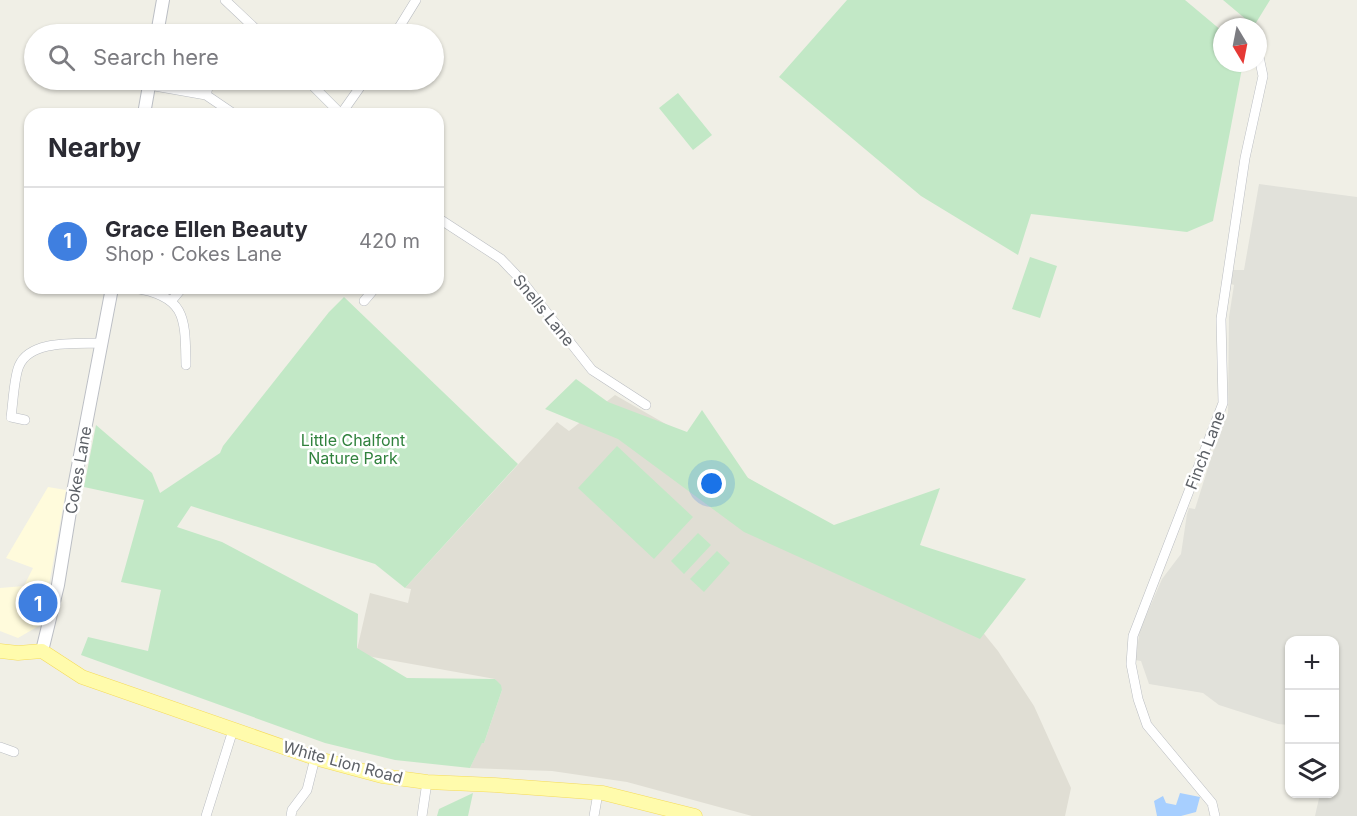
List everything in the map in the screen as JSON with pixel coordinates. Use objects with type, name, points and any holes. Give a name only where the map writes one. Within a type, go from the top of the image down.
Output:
[{"type":"main road","points":[[159,24],[163,0]]},
{"type":"main road","points":[[145,108],[148,90]]},
{"type":"main road","name":"Cokes Lane","points":[[42,651],[58,585],[111,294]]},
{"type":"main road","points":[[0,651],[18,653],[42,651]]},
{"type":"main road","name":"White Lion Road","points":[[42,651],[82,677],[315,758],[382,776],[427,782],[495,784],[598,793],[695,816]]},
{"type":"street","points":[[225,0],[244,24]]},
{"type":"street","points":[[402,24],[416,0]]},
{"type":"street","name":"Finch Lane","points":[[1215,816],[1212,803],[1147,725],[1138,699],[1131,664],[1133,636],[1223,403],[1221,319],[1245,158],[1262,72]]},
{"type":"street","points":[[187,90],[206,94],[226,108]]},
{"type":"street","points":[[206,94],[207,90]]},
{"type":"street","points":[[317,90],[335,108]]},
{"type":"street","points":[[345,108],[358,90]]},
{"type":"street","name":"Snells Lane","points":[[444,222],[501,259],[522,281],[592,370],[646,405]]},
{"type":"street","points":[[159,294],[172,300],[178,309],[185,331],[186,365]]},
{"type":"street","points":[[172,300],[177,294]]},
{"type":"street","points":[[364,301],[370,294]]},
{"type":"street","points":[[11,417],[19,364],[35,348],[61,344],[101,343]]},
{"type":"street","points":[[0,419],[11,417],[25,420]]},
{"type":"street","points":[[206,816],[233,730]]},
{"type":"street","points":[[0,747],[14,752]]},
{"type":"street","points":[[291,816],[292,810],[307,790],[315,758]]},
{"type":"street","points":[[422,816],[427,782]]},
{"type":"street","points":[[594,816],[598,793]]},
{"type":"shaded area","points":[[1259,184],[1357,197],[1357,816],[1315,816],[1319,798],[1339,798],[1339,636],[1285,636],[1285,725],[1219,705],[1203,693],[1149,684],[1141,661],[1135,660],[1140,630],[1162,579],[1181,554],[1189,508],[1195,509],[1224,417],[1226,418],[1228,413],[1229,317],[1234,285],[1231,284],[1233,270],[1244,270]]},
{"type":"shaded area","points":[[615,395],[685,435],[732,468],[968,614],[998,651],[1034,706],[1071,788],[1065,816],[752,816],[627,782],[552,771],[470,768],[482,742],[484,743],[502,690],[495,679],[356,654],[370,593],[408,603],[411,589],[405,588],[557,422],[569,431]]},
{"type":"shaded area","points":[[48,487],[66,490],[42,624],[18,638],[0,631],[0,588],[24,586],[33,568],[6,558]]},
{"type":"green space","points":[[847,0],[1185,0],[1213,23],[1213,72],[1241,72],[1213,221],[1187,232],[1031,214],[1018,255],[921,196],[779,77]]},
{"type":"green space","points":[[1223,0],[1270,0],[1259,18],[1244,18]]},
{"type":"green space","points":[[678,93],[712,135],[693,150],[659,108]]},
{"type":"green space","points":[[1030,257],[1057,266],[1040,318],[1012,309]]},
{"type":"green space","name":"Little Chalfont Nature Park","points":[[344,297],[518,464],[405,588],[375,564],[191,506],[177,527],[222,542],[358,614],[357,648],[407,678],[495,679],[501,685],[502,690],[484,743],[470,768],[395,760],[325,743],[81,655],[88,637],[148,651],[161,590],[121,582],[144,500],[84,487],[96,425],[152,473],[160,493],[220,453],[223,446],[329,312]]},
{"type":"green space","points":[[576,379],[608,402],[687,432],[702,410],[748,478],[834,525],[940,488],[920,545],[1026,579],[980,639],[744,532],[618,439],[545,409]]},
{"type":"green space","points":[[617,446],[693,517],[654,559],[578,488]]},
{"type":"green space","points":[[698,533],[711,545],[684,574],[671,561]]},
{"type":"green space","points":[[717,551],[730,563],[704,592],[690,579]]},
{"type":"green space","points":[[473,793],[468,816],[437,816],[439,809]]},
{"type":"water","points":[[1180,793],[1200,797],[1196,812],[1181,816],[1157,816],[1154,801],[1163,796],[1166,803],[1176,805]]},
{"type":"place","name":"Grace Ellen Beauty","points":[[38,603]]}]
